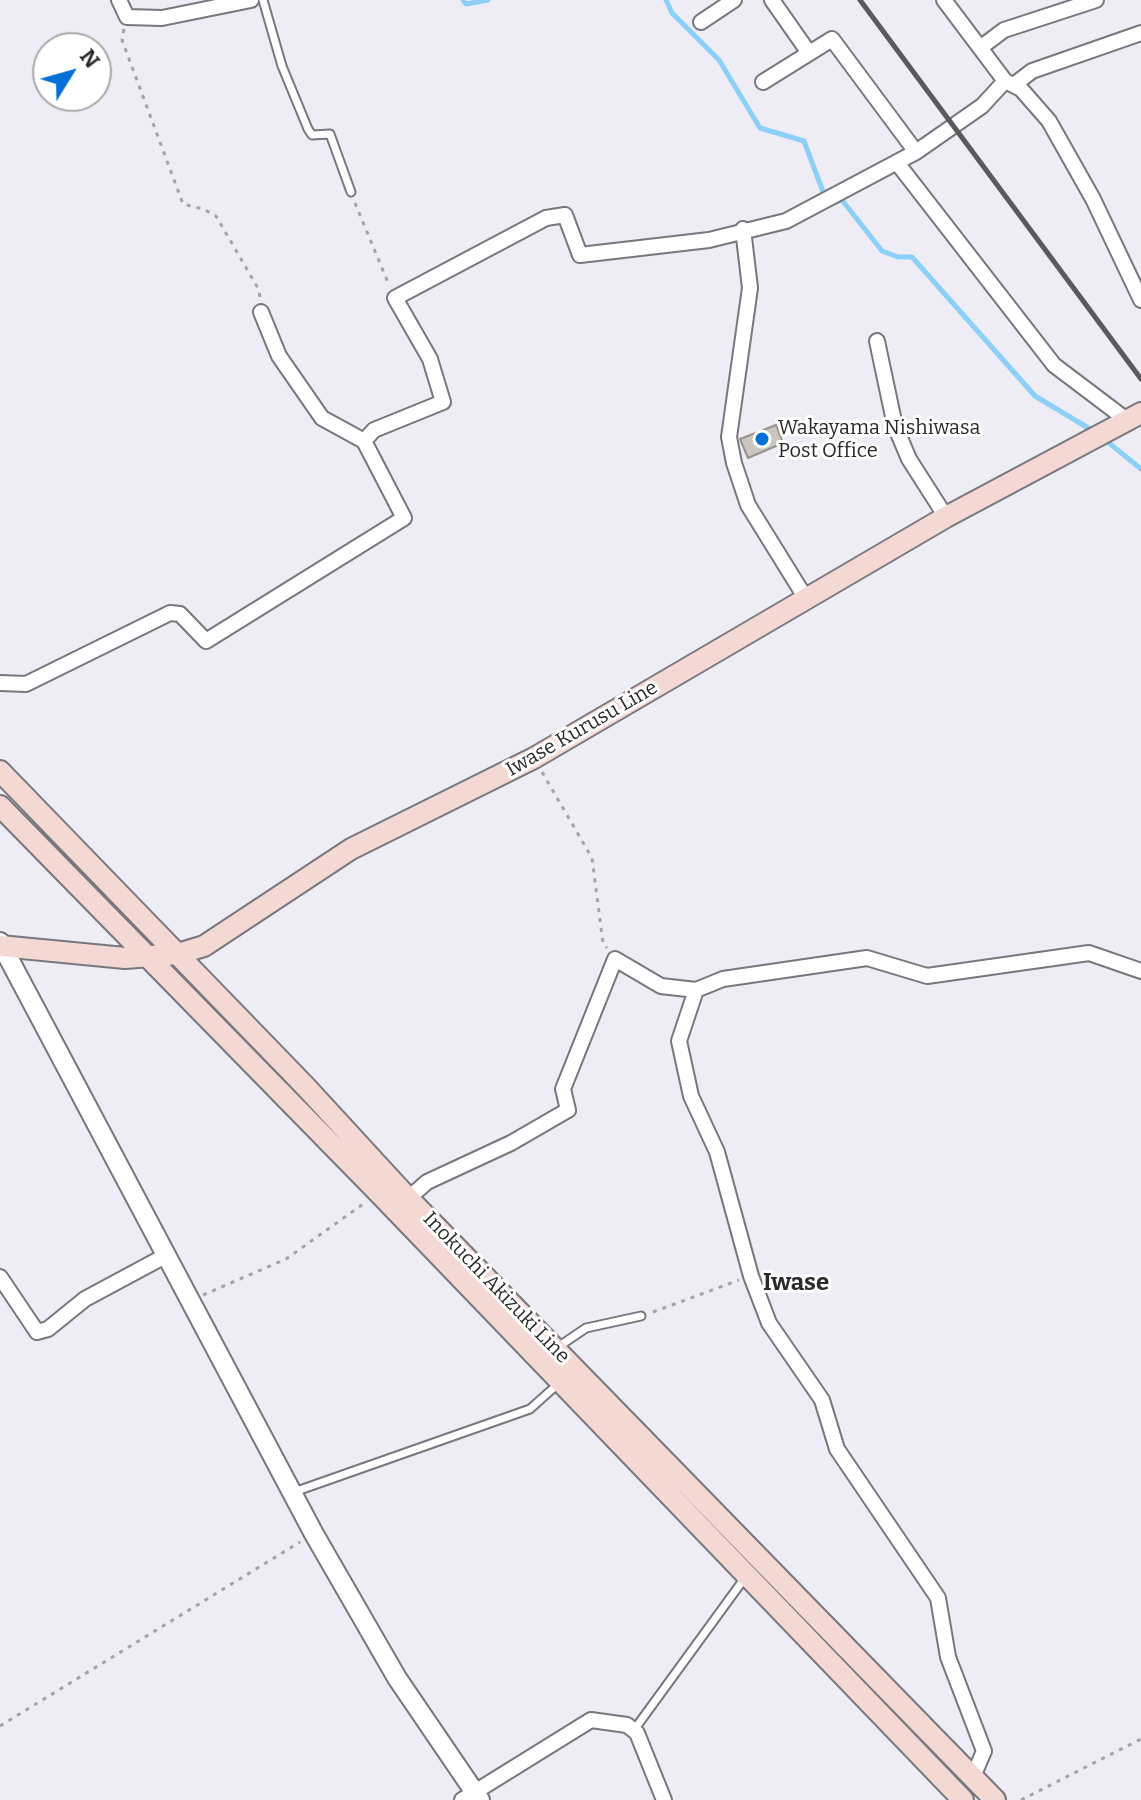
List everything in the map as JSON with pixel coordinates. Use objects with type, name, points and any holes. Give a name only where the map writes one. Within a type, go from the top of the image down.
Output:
[{"type":"main road","name":"Iwase Kurusu Line","points":[[1,945],[125,958],[178,954],[204,946],[351,849],[534,758],[805,597],[946,517],[1134,417]]},
{"type":"main road","name":"Inokuchi Akizuki Line","points":[[0,771],[178,954],[561,1381],[963,1800]]},
{"type":"main road","name":"Inokuchi Akizuki Line","points":[[0,806],[378,1192],[402,1204],[555,1349],[995,1800]]},
{"type":"street","points":[[119,0],[127,17],[162,18],[251,0]]},
{"type":"street","points":[[701,22],[734,0]]},
{"type":"street","points":[[772,0],[809,53]]},
{"type":"street","points":[[944,0],[980,48],[1049,121],[1093,199],[1141,300]]},
{"type":"street","points":[[980,48],[1004,30],[1096,0]]},
{"type":"street","points":[[364,441],[374,430],[443,402],[430,359],[395,298],[546,218],[565,215],[580,255],[709,240],[743,229],[786,221],[898,164],[982,106],[1010,82],[1032,71],[1141,33]]},
{"type":"street","points":[[763,82],[832,39],[916,152]]},
{"type":"street","points":[[898,164],[1054,365],[1134,417]]},
{"type":"street","points":[[743,229],[750,288],[729,437],[731,450],[748,505],[805,597]]},
{"type":"street","points":[[0,683],[26,684],[170,613],[180,614],[206,641],[404,518],[364,441],[322,418],[279,356],[261,312]]},
{"type":"street","points":[[877,341],[895,426],[909,459],[946,517]]},
{"type":"street","points":[[1,945],[314,1534],[397,1678],[472,1797],[591,1720],[627,1725],[634,1730],[664,1800]]},
{"type":"street","points":[[402,1204],[427,1182],[511,1143],[568,1110],[563,1089],[615,959],[661,986],[696,990],[723,979],[867,958],[927,976],[1089,953],[1141,971]]},
{"type":"street","points":[[696,990],[679,1041],[691,1096],[717,1152],[751,1276],[769,1323],[822,1400],[837,1449],[938,1598],[948,1657],[984,1751],[972,1779]]},
{"type":"street","points":[[0,1277],[37,1332],[48,1329],[85,1299],[165,1256]]},
{"type":"lane","points":[[263,0],[282,66],[308,129],[312,135],[330,134],[351,192]]},
{"type":"lane","points":[[555,1349],[586,1328],[641,1316]]},
{"type":"lane","points":[[292,1493],[530,1409],[561,1381]]},
{"type":"lane","points":[[634,1730],[748,1574]]},
{"type":"path","points":[[127,17],[122,40],[183,204],[216,216],[259,290],[261,312]]},
{"type":"path","points":[[351,192],[395,298]]},
{"type":"path","points":[[534,758],[592,858],[603,943],[615,959]]},
{"type":"path","points":[[189,1301],[286,1259],[378,1192]]},
{"type":"path","points":[[641,1316],[751,1276]]},
{"type":"path","points":[[0,1726],[314,1534]]},
{"type":"path","points":[[1021,1800],[1141,1739]]},
{"type":"building","points":[[776,425],[783,443],[748,458],[740,439]]},
{"type":"waterway","points":[[463,0],[466,4],[488,0]]},
{"type":"waterway","points":[[666,0],[672,13],[719,60],[760,128],[804,141],[825,197]]},
{"type":"waterway","points":[[833,203],[842,200],[882,251],[898,257],[912,257],[1035,396],[1090,429]]},
{"type":"waterway","points":[[1109,443],[1141,469]]},
{"type":"railway","points":[[860,0],[1141,379]]},
{"type":"place","name":"Wakayama Nishiwasa Post Office","points":[[762,439]]},
{"type":"district","name":"Iwase","points":[[796,1283]]}]
